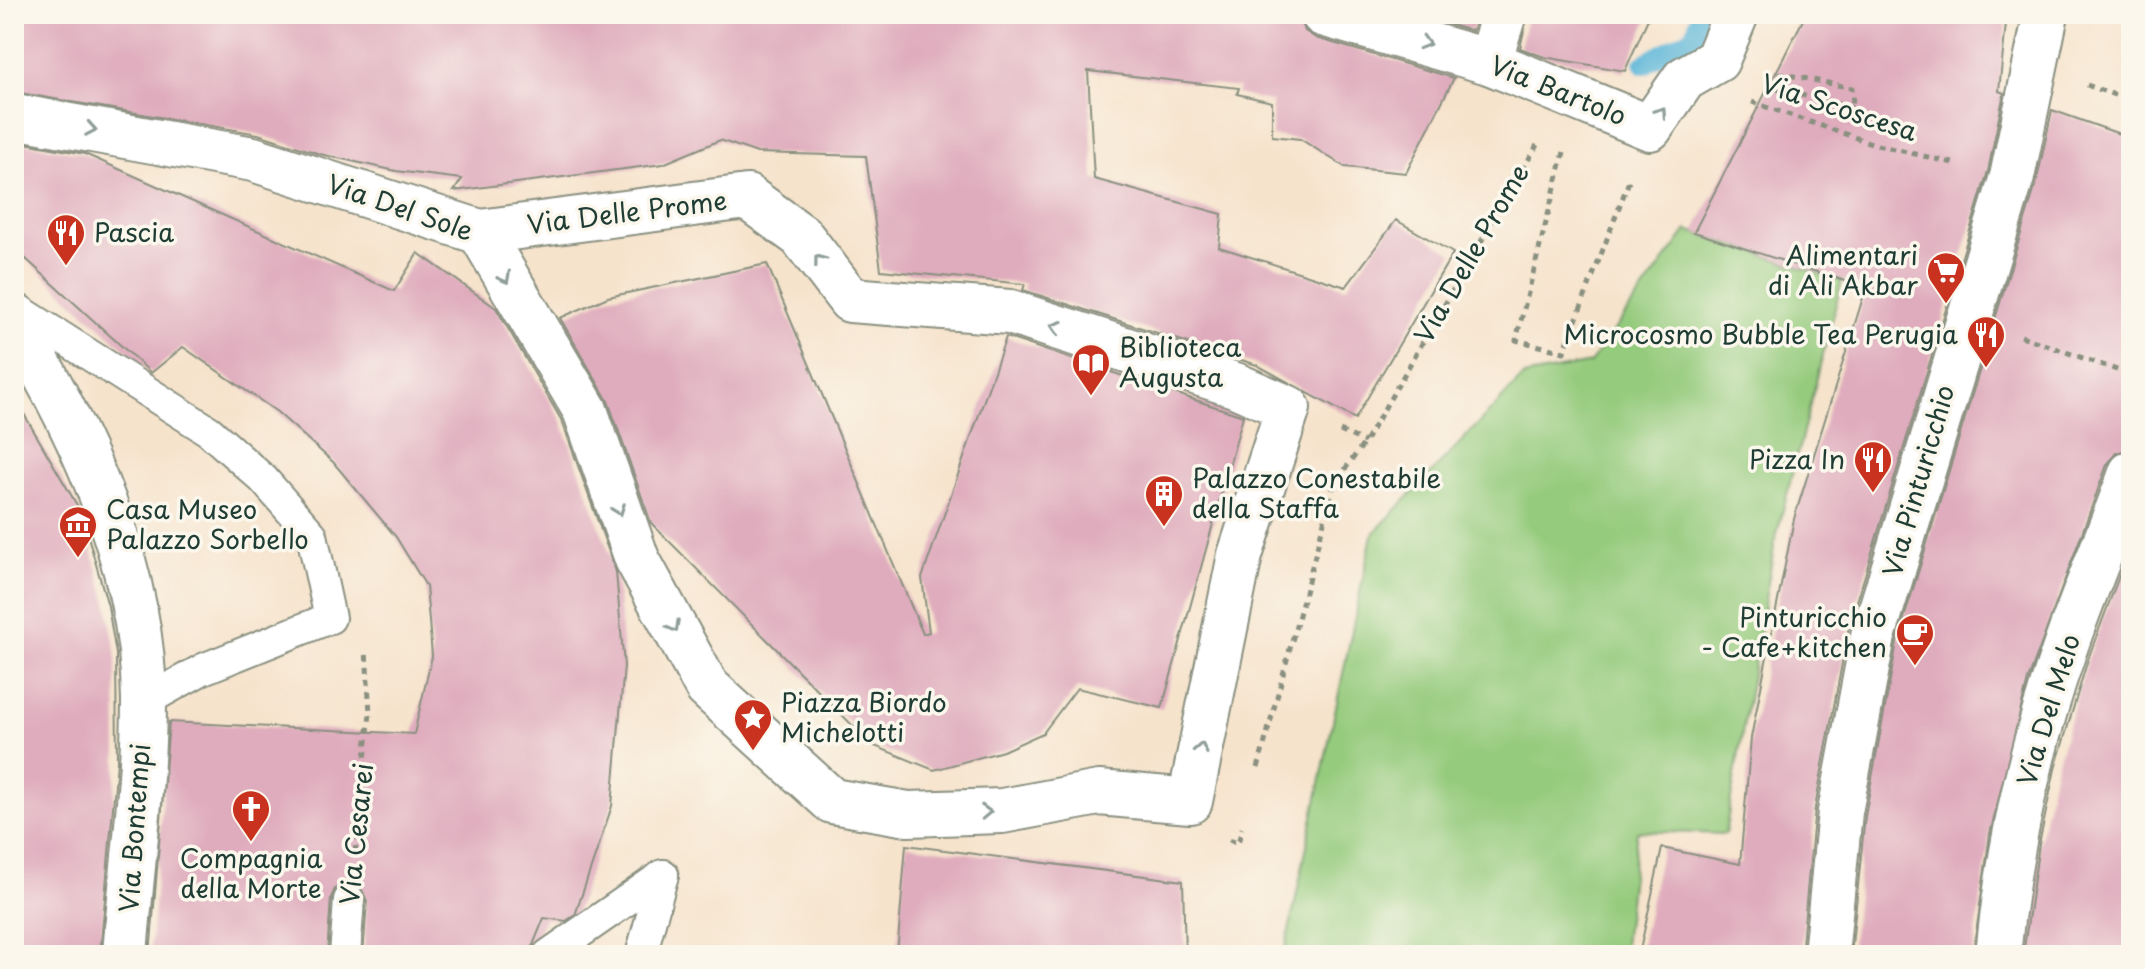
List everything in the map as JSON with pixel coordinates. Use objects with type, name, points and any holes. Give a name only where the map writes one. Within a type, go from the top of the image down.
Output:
[{"type":"street","name":"Via Bartolo","points":[[1323,14],[1489,62],[1650,128],[1684,79],[1717,60]]},
{"type":"street","points":[[1489,62],[1504,14]]},
{"type":"street","points":[[1717,60],[1736,14]]},
{"type":"street","name":"Via Pinturicchio","points":[[1826,955],[1840,812],[1873,636],[2012,177],[2046,14]]},
{"type":"street","name":"Via Del Sole","points":[[14,116],[253,159],[480,232],[513,294],[585,410],[637,559],[707,687],[832,801],[908,814]]},
{"type":"street","name":"Via Delle Prome","points":[[480,232],[747,197],[801,236],[850,300],[1010,312],[1235,385],[1288,408],[1240,555],[1190,801],[1099,793],[1002,811],[908,814]]},
{"type":"street","name":"Via Bontempi","points":[[14,322],[79,442],[133,592],[144,702],[125,955]]},
{"type":"street","name":"Via Del Melo","points":[[1998,955],[2004,887],[2026,783],[2064,650],[2131,473]]},
{"type":"lane","points":[[14,307],[209,431],[263,479],[312,535],[330,618],[203,669],[144,702]]},
{"type":"lane","points":[[548,955],[663,875],[641,955]]},
{"type":"lane","name":"Via Cesarei","points":[[345,955],[349,900]]},
{"type":"path","name":"Via Scoscesa","points":[[1717,60],[1852,88],[1853,108],[1762,86]]},
{"type":"path","name":"Via Scoscesa","points":[[1743,98],[1877,145],[2012,177]]},
{"type":"path","name":"Via Delle Prome","points":[[1566,143],[1516,340],[1564,352],[1650,128]]},
{"type":"path","name":"Via Delle Prome","points":[[1365,442],[1534,146],[1550,144]]},
{"type":"path","points":[[1968,316],[2131,375]]},
{"type":"path","name":"Via Cesarei","points":[[349,900],[370,713]]},
{"type":"green space","points":[[1687,230],[1842,281],[1775,541],[1725,834],[1637,831],[1623,955],[1284,955],[1372,535],[1524,376],[1590,363]]},
{"type":"building","points":[[14,14],[1299,14],[1305,31],[1316,38],[1454,78],[1406,173],[1345,167],[1300,139],[1272,136],[1272,102],[1237,94],[1239,88],[1088,71],[1094,179],[1222,214],[1219,247],[1346,287],[1396,220],[1453,253],[1355,419],[1257,365],[1023,290],[1025,284],[881,270],[866,156],[757,153],[720,140],[663,164],[454,191],[462,179],[396,171],[320,154],[258,134],[14,92]]},
{"type":"building","points":[[1413,14],[1478,14],[1472,31]]},
{"type":"building","points":[[1528,14],[1650,14],[1625,71],[1544,57],[1520,48]]},
{"type":"building","points":[[1806,14],[2007,14],[1999,91],[2004,93],[1988,171],[1848,631],[1815,808],[1801,955],[1639,955],[1662,848],[1740,864],[1751,738],[1794,519],[1866,288],[1694,232]]},
{"type":"building","points":[[2052,110],[2131,138],[2131,449],[2116,453],[2107,465],[2028,680],[1990,834],[1973,955],[1851,955],[1865,816],[1897,642],[2036,184]]},
{"type":"building","points":[[14,141],[85,154],[394,291],[418,253],[496,308],[562,421],[616,572],[624,666],[612,806],[575,915],[566,921],[544,918],[529,955],[363,955],[367,901],[360,886],[350,882],[335,889],[331,898],[327,955],[150,955],[169,722],[414,734],[432,656],[426,586],[396,537],[333,462],[277,412],[183,347],[151,373],[14,248]]},
{"type":"building","points":[[767,264],[923,634],[929,632],[922,578],[1006,337],[1243,416],[1162,708],[1077,688],[1043,733],[1003,751],[934,770],[872,745],[651,523],[608,401],[560,318],[608,297]]},
{"type":"building","points":[[14,397],[81,512],[108,606],[116,654],[117,762],[100,955],[14,955]]},
{"type":"building","points":[[2131,544],[2131,955],[2023,955],[2039,844],[2055,769],[2088,659]]},
{"type":"building","points":[[906,845],[1183,881],[1185,955],[897,955]]},
{"type":"waterway","points":[[1644,64],[1695,36],[1701,14]]},
{"type":"place","name":"Pascia","points":[[66,267]]},
{"type":"place","name":"Alimentari di Ali Akbar","points":[[1946,305]]},
{"type":"place","name":"Microcosmo Bubble Tea Perugia","points":[[1986,369]]},
{"type":"place","name":"Biblioteca Augusta","points":[[1091,397]]},
{"type":"place","name":"Pizza In","points":[[1873,494]]},
{"type":"place","name":"Palazzo Conestabile della Staffa","points":[[1164,528]]},
{"type":"place","name":"Casa Museo Palazzo Sorbello","points":[[78,559]]},
{"type":"place","name":"Pinturicchio - Cafe+kitchen","points":[[1915,667]]},
{"type":"place","name":"Piazza Biordo Michelotti","points":[[753,752]]},
{"type":"place","name":"Compagnia della Morte","points":[[251,843]]}]
